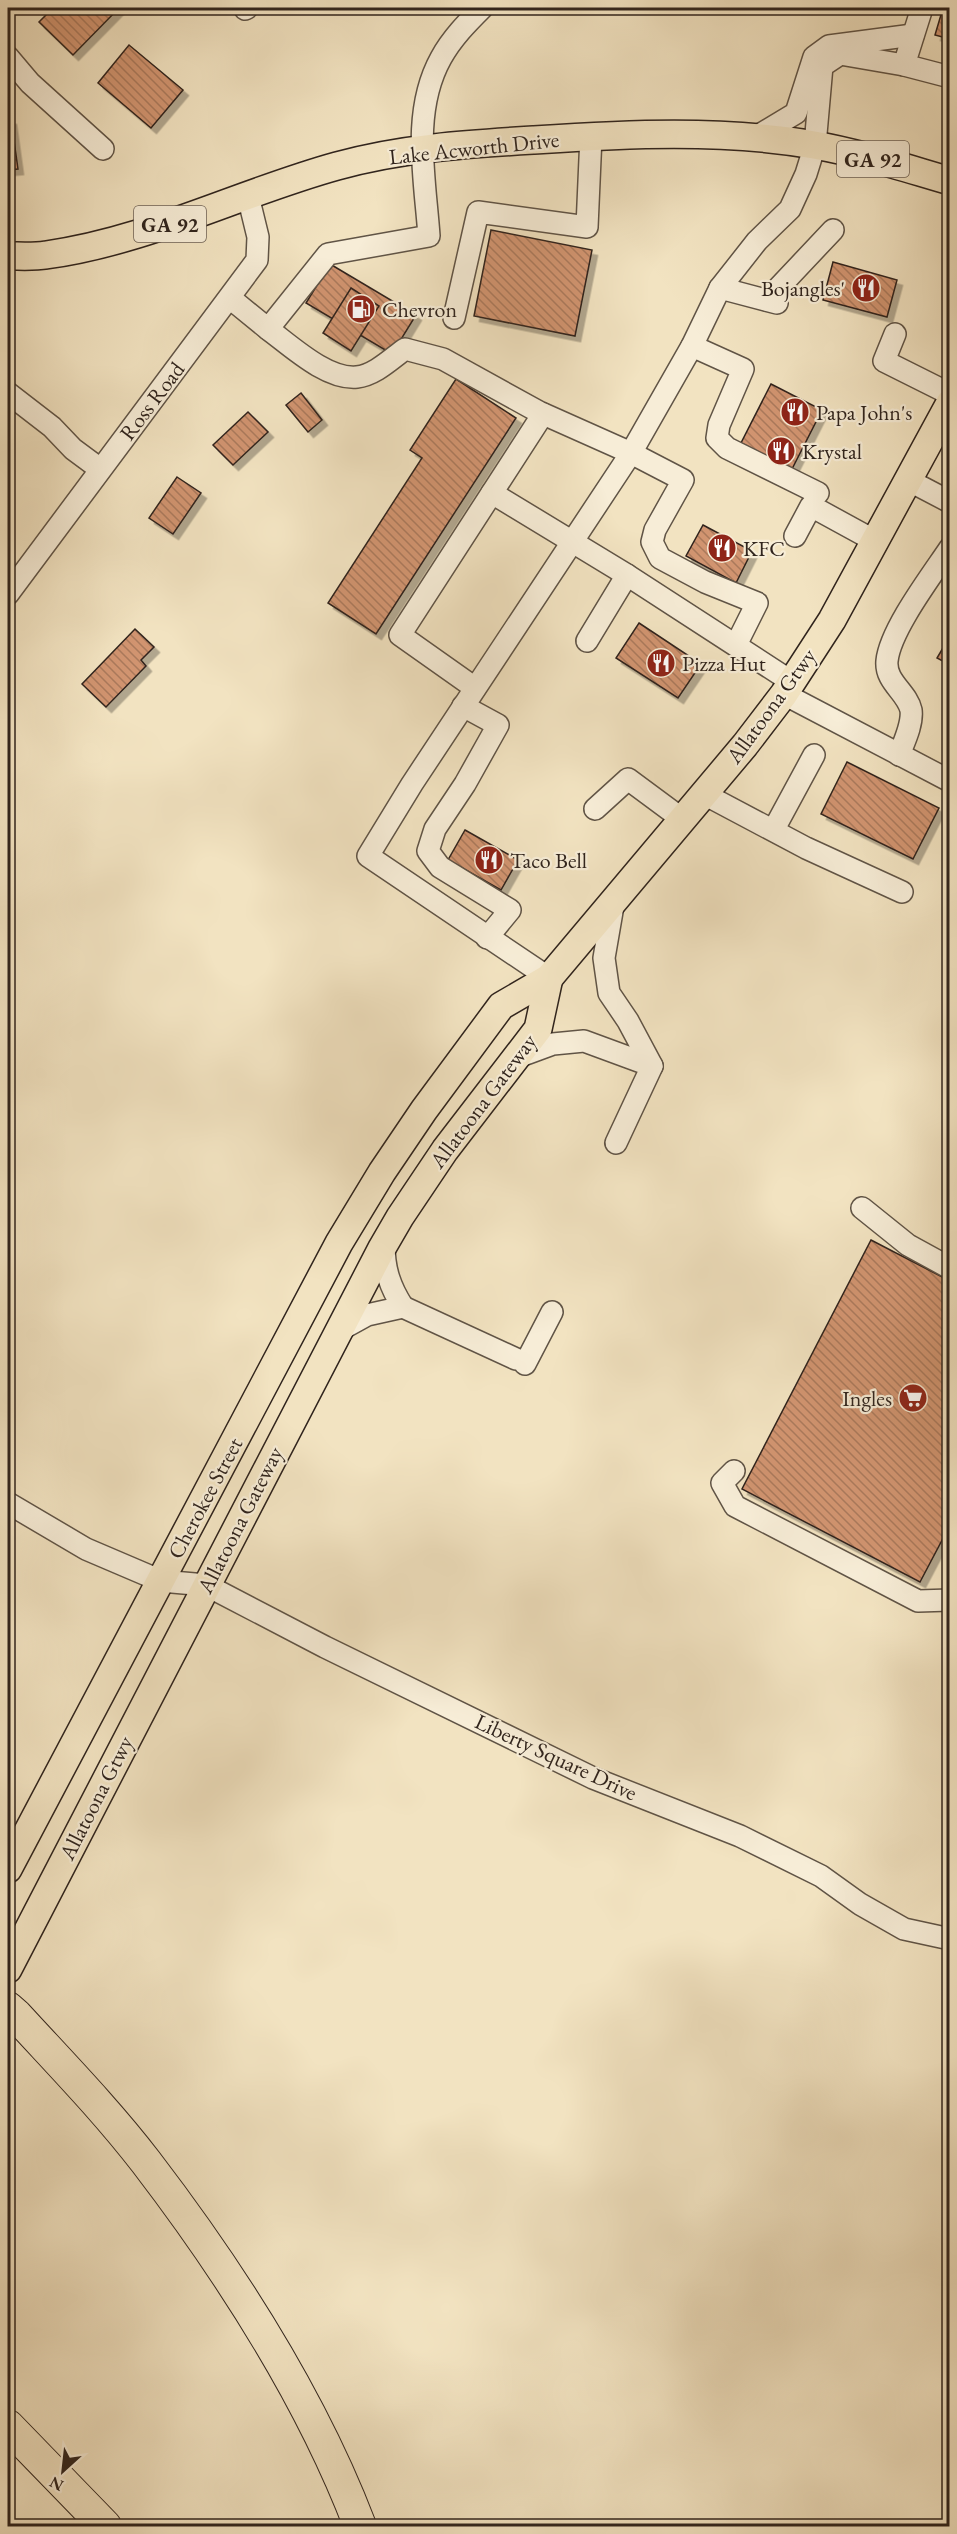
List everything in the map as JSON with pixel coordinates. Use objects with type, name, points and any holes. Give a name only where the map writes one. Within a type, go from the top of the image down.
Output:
[{"type":"highway","points":[[8,2008],[145,2160],[196,2229],[243,2301],[320,2433],[360,2526]]},
{"type":"highway","points":[[8,2426],[105,2526]]},
{"type":"main road","name":"Lake Acworth Drive","points":[[8,256],[44,256],[105,243],[185,220],[338,165],[467,144],[591,136],[756,137],[814,145],[943,182]]},
{"type":"main road","name":"Allatoona Gtwy","points":[[549,978],[704,794],[788,688],[832,620],[950,403]]},
{"type":"main road","name":"Allatoona Gateway","points":[[184,1628],[338,1330],[400,1217],[445,1150],[538,1029],[549,978]]},
{"type":"main road","name":"Allatoona Gateway","points":[[248,1415],[339,1243],[382,1172],[424,1110],[501,1006],[549,978]]},
{"type":"main road","name":"Cherokee Street","points":[[161,1581],[248,1415]]},
{"type":"main road","name":"Allatoona Gateway","points":[[8,1869],[161,1581]]},
{"type":"main road","name":"Allatoona Gtwy","points":[[8,1969],[184,1628]]},
{"type":"street","points":[[268,329],[328,254],[429,236],[422,122],[431,81],[440,59],[454,36],[482,8]]},
{"type":"street","points":[[904,65],[922,8]]},
{"type":"street","points":[[756,137],[796,113],[814,57],[829,46],[913,35]]},
{"type":"street","points":[[549,978],[368,856],[411,784],[632,453],[692,346],[720,288],[758,241],[790,208],[806,174],[814,145],[822,66],[840,54],[904,65],[950,77]]},
{"type":"street","points":[[8,57],[30,83],[103,149]]},
{"type":"street","points":[[454,318],[478,212],[587,227],[591,136]]},
{"type":"street","name":"Ross Road","points":[[8,591],[257,260],[258,237],[248,196]]},
{"type":"street","points":[[720,288],[772,301],[833,230]]},
{"type":"street","points":[[230,298],[306,357],[332,373],[357,377],[375,370],[405,349],[442,359],[543,414],[632,453],[683,480],[655,530],[652,542],[660,558],[705,582],[757,603],[736,645]]},
{"type":"street","points":[[895,334],[884,361],[950,394]]},
{"type":"street","points":[[692,346],[743,369],[719,425],[717,438],[727,448],[818,493]]},
{"type":"street","points":[[8,393],[52,427],[73,449],[100,469]]},
{"type":"street","points":[[475,688],[400,635],[543,414]]},
{"type":"street","points":[[908,480],[950,502]]},
{"type":"street","points":[[492,493],[736,645],[788,688],[900,755],[950,781]]},
{"type":"street","points":[[795,536],[811,506],[875,541]]},
{"type":"street","points":[[900,755],[910,725],[911,710],[891,681],[886,662],[895,636],[950,548]]},
{"type":"street","points":[[587,641],[627,575]]},
{"type":"street","points":[[463,706],[498,725],[465,784],[435,828],[428,851],[441,867],[510,910],[487,938]]},
{"type":"street","points":[[774,829],[814,755]]},
{"type":"street","points":[[595,808],[628,779],[682,819]]},
{"type":"street","points":[[704,794],[774,829],[806,848],[902,892]]},
{"type":"street","points":[[614,900],[604,958],[609,993],[628,1021],[652,1066]]},
{"type":"street","points":[[515,1058],[554,1044],[584,1041],[652,1066]]},
{"type":"street","points":[[616,1143],[652,1066]]},
{"type":"street","points":[[862,1208],[908,1245],[950,1268]]},
{"type":"street","points":[[384,1245],[384,1264],[388,1278],[403,1307]]},
{"type":"street","points":[[338,1330],[367,1315],[403,1307],[521,1361],[552,1312]]},
{"type":"street","points":[[734,1471],[722,1483],[735,1506],[918,1601],[950,1600]]},
{"type":"street","name":"Liberty Square Drive","points":[[8,1503],[86,1549],[161,1581],[206,1585],[325,1647],[593,1778],[740,1836],[811,1871],[860,1904],[904,1929],[950,1939]]},
{"type":"building","points":[[53,8],[119,8],[73,55],[39,22]]},
{"type":"building","points":[[943,8],[950,8],[950,39],[935,35]]},
{"type":"building","points":[[129,45],[183,90],[151,128],[98,83]]},
{"type":"building","points":[[8,119],[11,119],[18,169],[8,170]]},
{"type":"building","points":[[491,230],[592,250],[575,336],[474,316]]},
{"type":"building","points":[[833,262],[897,280],[887,317],[823,300]]},
{"type":"building","name":"Chevron","points":[[330,264],[416,315],[392,354],[306,303]]},
{"type":"building","points":[[351,288],[379,306],[351,351],[323,333]]},
{"type":"building","points":[[456,379],[516,418],[376,634],[328,603],[422,458],[410,450]]},
{"type":"building","points":[[771,384],[822,410],[792,469],[741,443]]},
{"type":"building","points":[[301,393],[322,420],[308,432],[286,405]]},
{"type":"building","points":[[248,412],[268,432],[233,465],[213,445]]},
{"type":"building","points":[[177,477],[201,493],[173,534],[149,518]]},
{"type":"building","points":[[703,525],[752,551],[736,583],[686,556]]},
{"type":"building","points":[[639,623],[701,664],[678,698],[616,658]]},
{"type":"building","points":[[135,629],[154,647],[141,660],[146,666],[106,707],[82,684]]},
{"type":"building","points":[[950,636],[950,665],[937,658]]},
{"type":"building","points":[[847,762],[939,808],[913,859],[821,814]]},
{"type":"building","points":[[465,830],[518,860],[501,890],[448,860]]},
{"type":"building","points":[[871,1240],[950,1281],[950,1525],[920,1582],[742,1489]]},
{"type":"place","name":"Bojangles'","points":[[866,288]]},
{"type":"place","name":"Chevron","points":[[361,309]]},
{"type":"place","name":"Papa John's","points":[[795,412]]},
{"type":"place","name":"Krystal","points":[[781,451]]},
{"type":"place","name":"KFC","points":[[722,548]]},
{"type":"place","name":"Pizza Hut","points":[[661,663]]},
{"type":"place","name":"Taco Bell","points":[[489,860]]},
{"type":"place","name":"Ingles","points":[[913,1398]]}]
